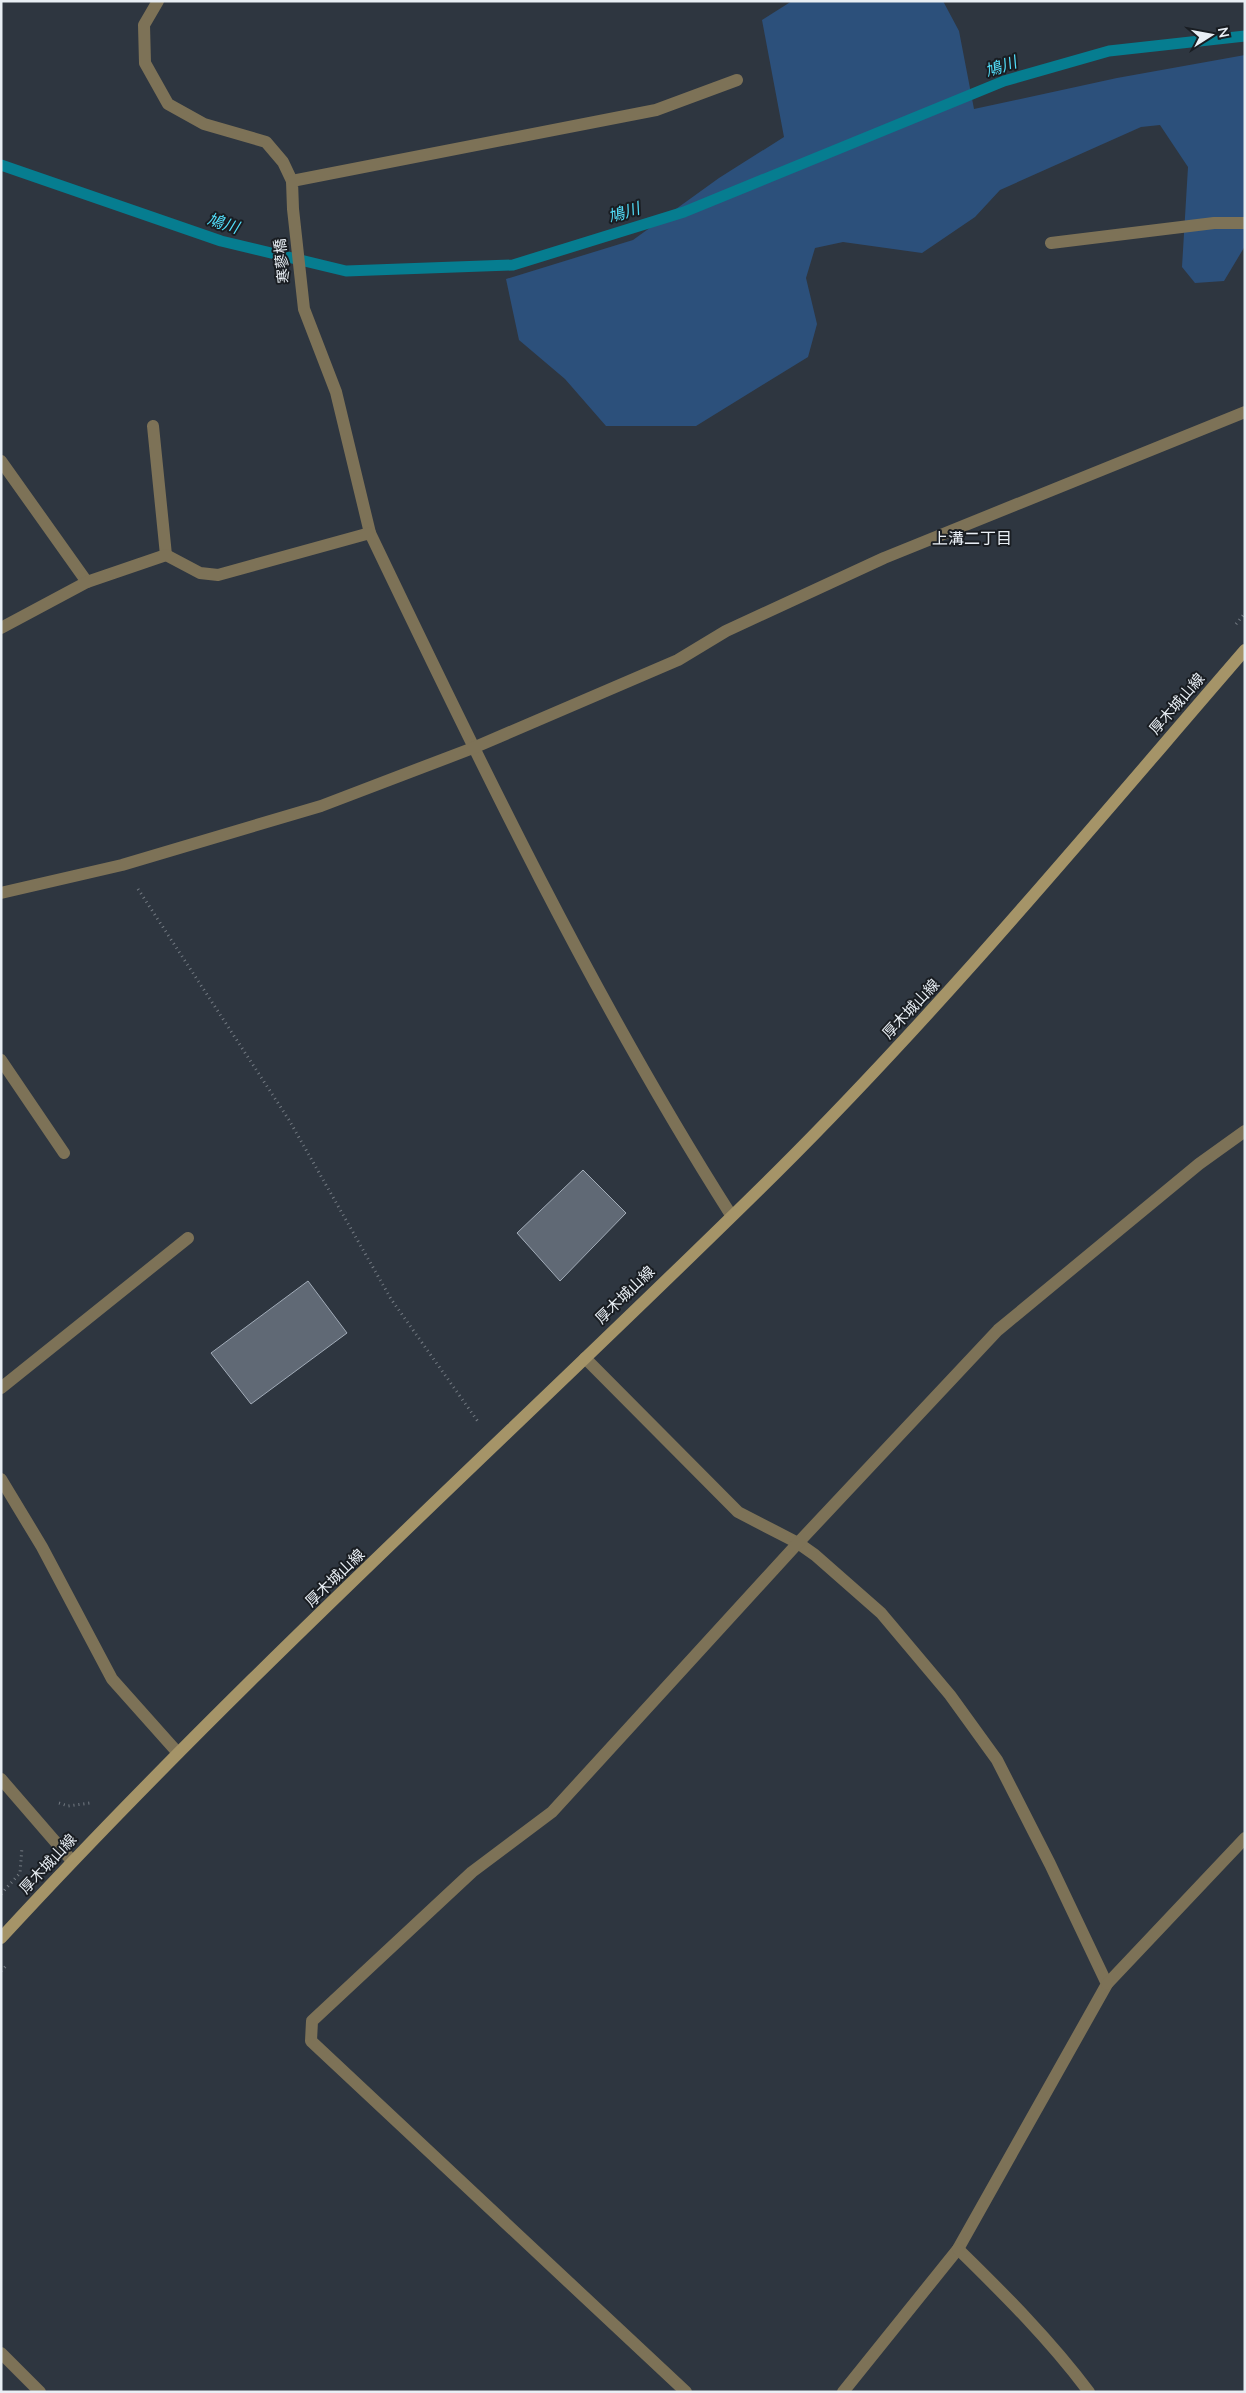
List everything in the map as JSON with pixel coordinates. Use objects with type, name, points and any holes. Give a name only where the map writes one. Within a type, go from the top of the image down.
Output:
[{"type":"main road","name":"厚木城山線","points":[[1,1938],[72,1861],[178,1753],[776,1173],[974,965],[1245,650]]},
{"type":"street","points":[[158,1],[144,25],[145,63],[168,104],[204,124],[266,142],[283,162],[292,181],[656,110],[737,80]]},
{"type":"street","name":"寒蓼橋","points":[[292,181],[293,209],[304,309],[336,392],[370,533],[473,748],[639,1064],[731,1215]]},
{"type":"street","points":[[1051,243],[1214,223],[1245,224]]},
{"type":"street","points":[[1,893],[122,865],[321,806],[473,748],[678,660],[726,631],[884,558],[1245,412]]},
{"type":"street","points":[[153,426],[166,555]]},
{"type":"street","points":[[1,461],[87,582]]},
{"type":"street","points":[[1,628],[87,582],[166,555],[200,573],[218,575],[370,533]]},
{"type":"street","points":[[1,1060],[64,1153]]},
{"type":"street","points":[[686,2392],[311,2041],[312,2021],[472,1872],[552,1812],[798,1543],[998,1330],[1199,1164],[1245,1131]]},
{"type":"street","points":[[1,1388],[188,1238]]},
{"type":"street","points":[[585,1358],[738,1512],[798,1543],[815,1555],[881,1613],[950,1695],[997,1760],[1050,1864],[1106,1984]]},
{"type":"street","points":[[1,1479],[42,1547],[112,1679],[178,1753]]},
{"type":"street","points":[[1,1779],[72,1861]]},
{"type":"street","points":[[843,2392],[958,2249],[1106,1984],[1245,1838]]},
{"type":"street","points":[[958,2249],[1013,2302],[1066,2361],[1089,2392]]},
{"type":"street","points":[[1,2353],[40,2392]]},
{"type":"path","points":[[122,865],[289,1120],[391,1299],[495,1445]]},
{"type":"path","points":[[53,1801],[68,1806],[89,1804],[96,1798]]},
{"type":"path","points":[[1,1894],[20,1873],[23,1851]]},
{"type":"shaded area","points":[[792,1],[943,1],[959,31],[974,109],[1117,78],[1245,55],[1245,246],[1224,281],[1195,283],[1182,267],[1188,167],[1160,125],[1141,127],[1000,190],[975,217],[922,253],[843,242],[815,248],[806,278],[817,324],[808,357],[696,426],[606,426],[565,379],[519,340],[506,279],[633,240],[719,178],[784,137],[762,20]]},
{"type":"building","points":[[583,1170],[626,1213],[560,1281],[517,1233]]},
{"type":"building","points":[[308,1281],[347,1333],[251,1404],[211,1353]]},
{"type":"waterway","name":"鳩川","points":[[1,165],[221,241],[346,271],[513,265],[684,212],[1004,81],[1109,51],[1245,36]]},
{"type":"district","name":"上溝二丁目","points":[[972,539]]}]
